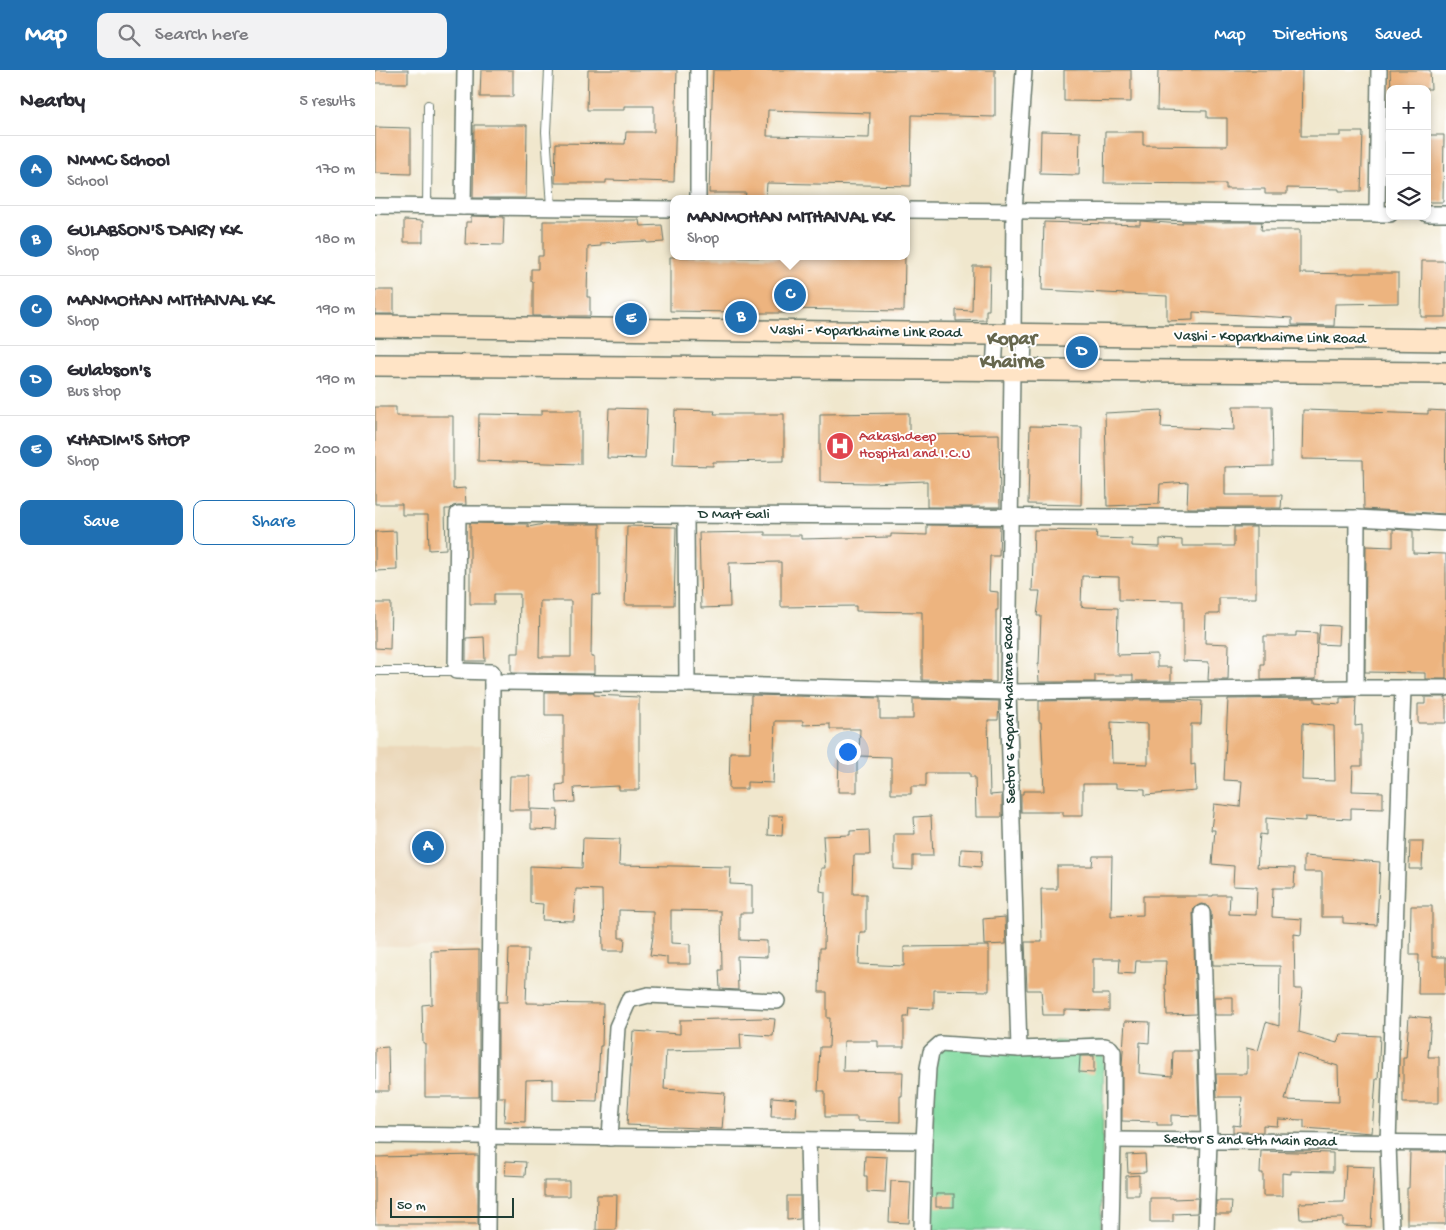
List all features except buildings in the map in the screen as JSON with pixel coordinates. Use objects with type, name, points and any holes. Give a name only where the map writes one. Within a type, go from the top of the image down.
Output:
[{"type":"main road","name":"Vashi - Koparkhairne Link Road","points":[[375,326],[1446,340]]},
{"type":"main road","points":[[375,365],[1446,373]]},
{"type":"street","points":[[463,207],[465,70]]},
{"type":"street","points":[[698,70],[698,195]]},
{"type":"street","points":[[1010,370],[1014,211],[1024,70]]},
{"type":"street","points":[[910,210],[1384,214],[1379,70]]},
{"type":"street","points":[[375,206],[670,208]]},
{"type":"street","points":[[1431,214],[1446,214]]},
{"type":"street","points":[[1010,370],[1011,334]]},
{"type":"street","name":"Sector 6 Kopar Khairane Road","points":[[1010,370],[1009,692],[1019,1049]]},
{"type":"street","name":"D Mart Gali","points":[[456,671],[458,514],[1357,518],[1446,523]]},
{"type":"street","points":[[686,515],[687,684]]},
{"type":"street","points":[[1356,688],[1357,518]]},
{"type":"street","points":[[456,671],[492,672],[487,1230]]},
{"type":"street","points":[[492,682],[687,684],[1009,692],[1446,688]]},
{"type":"street","points":[[1391,1230],[1388,1143],[1403,688]]},
{"type":"street","points":[[1202,913],[1209,1141],[1205,1230]]},
{"type":"street","points":[[610,1138],[617,1027],[629,1000],[648,995],[777,1001]]},
{"type":"street","points":[[922,1230],[928,1068],[931,1052],[940,1044],[1019,1049],[1105,1046],[1110,1048],[1113,1052],[1111,1230]]},
{"type":"street","points":[[375,1135],[924,1141]]},
{"type":"street","points":[[808,1140],[810,1230]]},
{"type":"street","name":"Sector 5 and 6th Main Road","points":[[1113,1140],[1446,1143]]},
{"type":"lane","points":[[549,70],[546,132],[551,207]]},
{"type":"lane","points":[[427,207],[428,106]]},
{"type":"lane","points":[[375,670],[456,671]]},
{"type":"shaded area","points":[[375,746],[481,746],[481,947],[375,947]]},
{"type":"green space","points":[[934,1039],[1104,1042],[1101,1230],[931,1230]]},
{"type":"place","name":"MANMOHAN MITHAIVAL KK","points":[[790,295]]},
{"type":"place","name":"GULABSON'S DAIRY KK","points":[[741,317]]},
{"type":"place","name":"KHADIM'S SHOP","points":[[631,319]]},
{"type":"place","name":"Gulabson's","points":[[1082,352]]},
{"type":"place","name":"Aakashdeep Hospital and I.C.U","points":[[840,446]]},
{"type":"place","name":"NMMC School","points":[[428,847]]},
{"type":"district","name":"Kopar Khairne","points":[[1012,352]]}]
